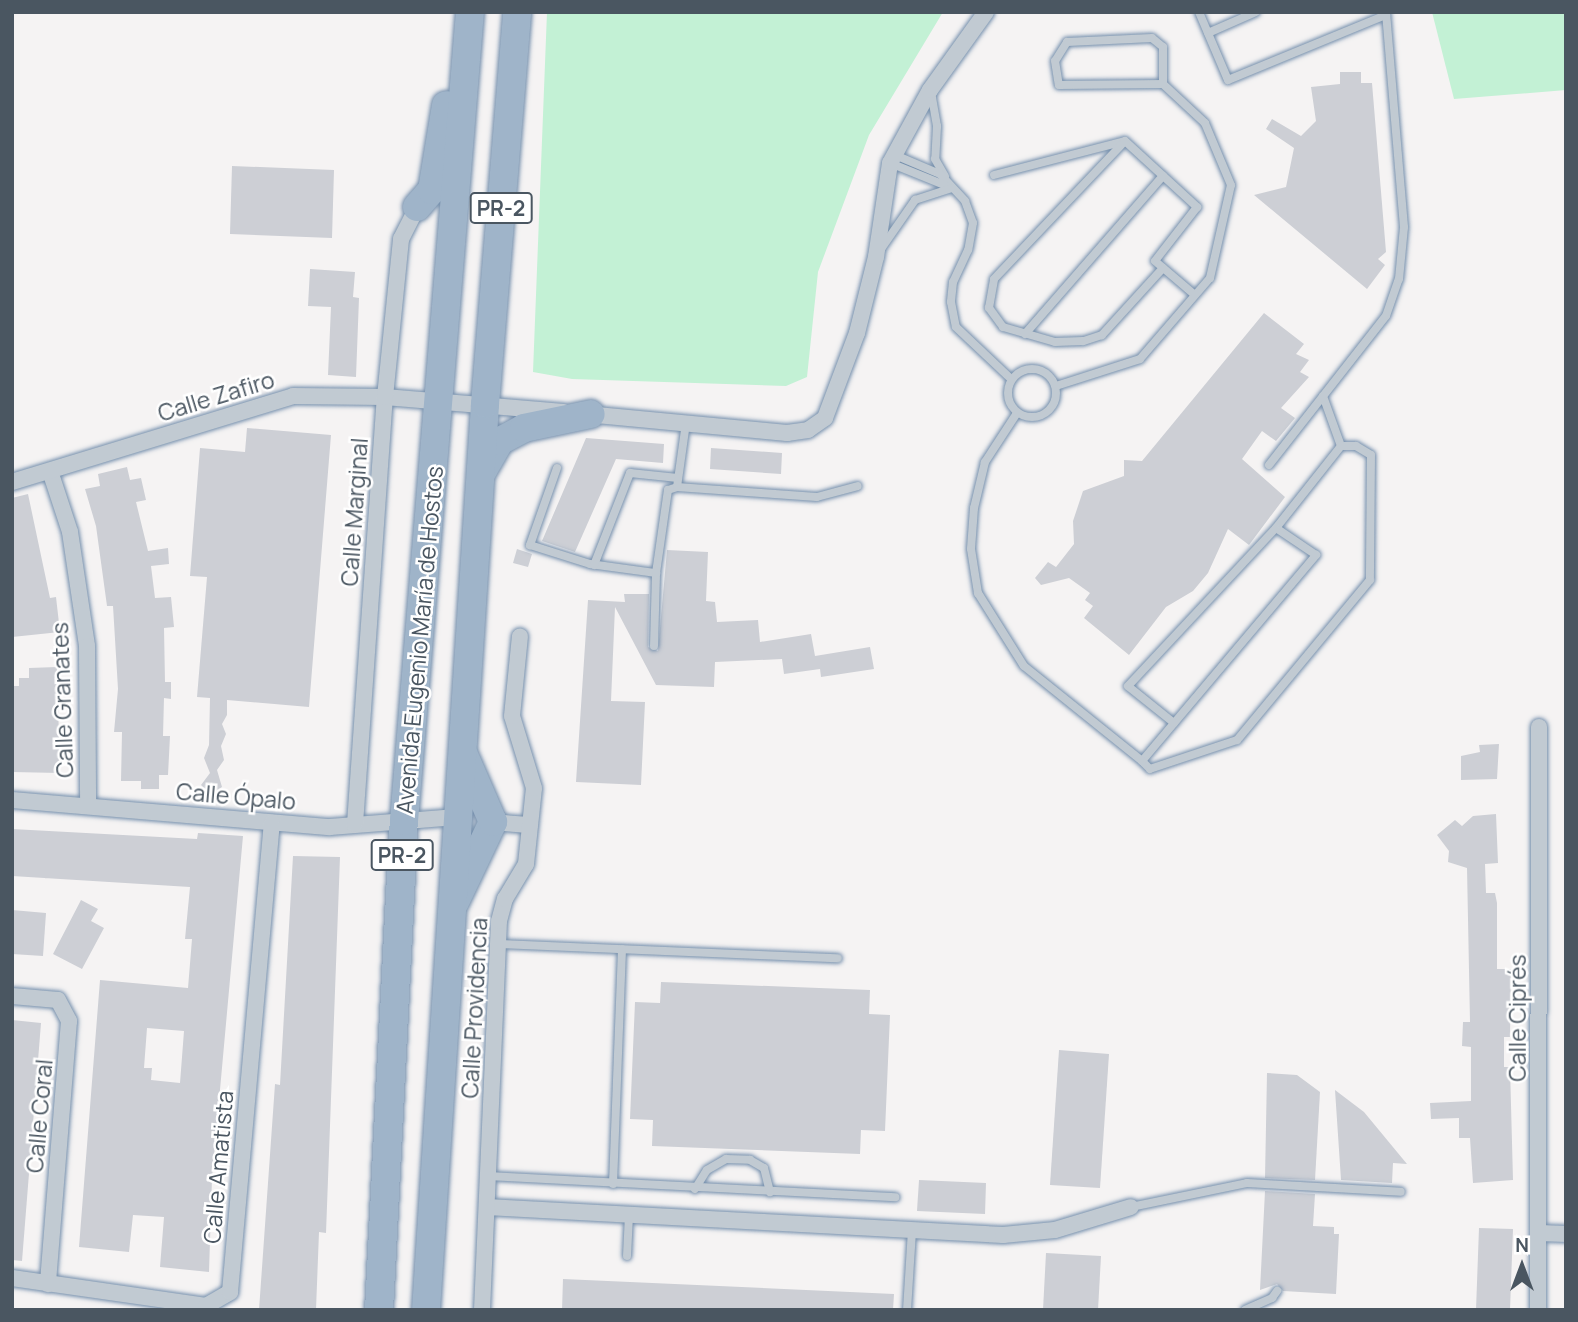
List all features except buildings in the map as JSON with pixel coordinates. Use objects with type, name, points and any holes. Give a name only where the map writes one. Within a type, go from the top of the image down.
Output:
[{"type":"highway","points":[[417,207],[432,190],[461,12]]},
{"type":"highway","name":"Avenida Eugenio María de Hostos","points":[[379,1310],[404,821],[470,12]]},
{"type":"highway","name":"Avenida Eugenio María de Hostos","points":[[426,1310],[449,914],[485,404],[517,12]]},
{"type":"highway","points":[[480,474],[500,441],[524,428],[592,414]]},
{"type":"highway","points":[[449,914],[493,821],[462,751]]},
{"type":"street","name":"Calle Zafiro","points":[[12,482],[293,396],[384,397],[485,404],[787,433],[818,425],[831,410],[876,257],[893,159],[930,90],[986,12]]},
{"type":"street","name":"Calle Marginal","points":[[355,824],[384,397],[401,239],[417,207]]},
{"type":"street","name":"Calle Granates","points":[[50,471],[70,532],[88,646],[88,805]]},
{"type":"street","name":"Calle Providencia","points":[[482,1310],[498,944],[505,899],[526,864],[534,788],[512,716],[520,636]]},
{"type":"street","name":"Calle Ciprés","points":[[1538,1310],[1539,727]]},
{"type":"street","name":"Calle Ópalo","points":[[12,800],[272,823],[355,824],[457,817]]},
{"type":"street","points":[[493,821],[530,825]]},
{"type":"street","name":"Calle Amatista","points":[[12,1278],[206,1306],[230,1292],[272,823]]},
{"type":"street","name":"Calle Coral","points":[[12,996],[58,1000],[69,1021],[48,1284]]},
{"type":"street","points":[[486,1207],[1003,1235],[1055,1230],[1131,1207]]},
{"type":"street","points":[[1540,1233],[1566,1234]]},
{"type":"lane","points":[[1199,12],[1227,80],[1386,14],[1404,227],[1399,279],[1386,316],[1269,464]]},
{"type":"lane","points":[[1208,33],[1256,12]]},
{"type":"lane","points":[[1056,386],[1140,359],[1210,278],[1231,185],[1205,123],[1163,84],[1059,85],[1055,61],[1067,42],[1152,38],[1163,47],[1163,84]]},
{"type":"lane","points":[[930,90],[937,126],[935,159],[952,188]]},
{"type":"lane","points":[[1125,141],[1197,208],[1155,261],[1195,295]]},
{"type":"lane","points":[[1125,141],[995,279],[989,308],[1003,327],[1055,342],[1102,335],[1163,268]]},
{"type":"lane","points":[[994,176],[1125,141]]},
{"type":"lane","points":[[893,159],[940,174],[965,201],[973,223],[968,250],[953,282],[951,302],[956,327],[1010,379]]},
{"type":"lane","points":[[1025,334],[1163,176]]},
{"type":"lane","points":[[876,257],[915,200],[952,188]]},
{"type":"lane","points":[[1026,368],[1045,371],[1056,386],[1056,402],[1046,414],[1032,418],[1017,413],[1007,397],[1010,379],[1026,368]]},
{"type":"lane","points":[[1323,396],[1341,446]]},
{"type":"lane","points":[[1017,413],[985,462],[974,508],[971,549],[978,593],[1024,666],[1150,769],[1237,740],[1370,580],[1371,455],[1356,446],[1341,446]]},
{"type":"lane","points":[[653,646],[656,573],[668,489],[678,482],[686,423]]},
{"type":"lane","points":[[1174,723],[1128,686],[1276,528],[1341,446]]},
{"type":"lane","points":[[557,468],[530,545],[594,565],[656,573]]},
{"type":"lane","points":[[594,565],[630,473],[678,482],[817,497],[858,486]]},
{"type":"lane","points":[[1142,761],[1316,555],[1276,528]]},
{"type":"lane","points":[[498,944],[838,958]]},
{"type":"lane","points":[[613,1184],[622,949]]},
{"type":"lane","points":[[695,1189],[707,1170],[726,1158],[750,1160],[764,1168],[770,1192]]},
{"type":"lane","points":[[488,1176],[695,1189],[895,1197]]},
{"type":"lane","points":[[1131,1207],[1247,1183],[1401,1192]]},
{"type":"lane","points":[[627,1256],[629,1215]]},
{"type":"lane","points":[[906,1310],[912,1230]]},
{"type":"lane","points":[[1245,1310],[1272,1298],[1277,1291]]},
{"type":"green space","points":[[547,12],[943,12],[869,135],[818,272],[807,377],[786,386],[572,379],[533,372]]},
{"type":"green space","points":[[1432,12],[1566,12],[1566,90],[1454,99]]}]
